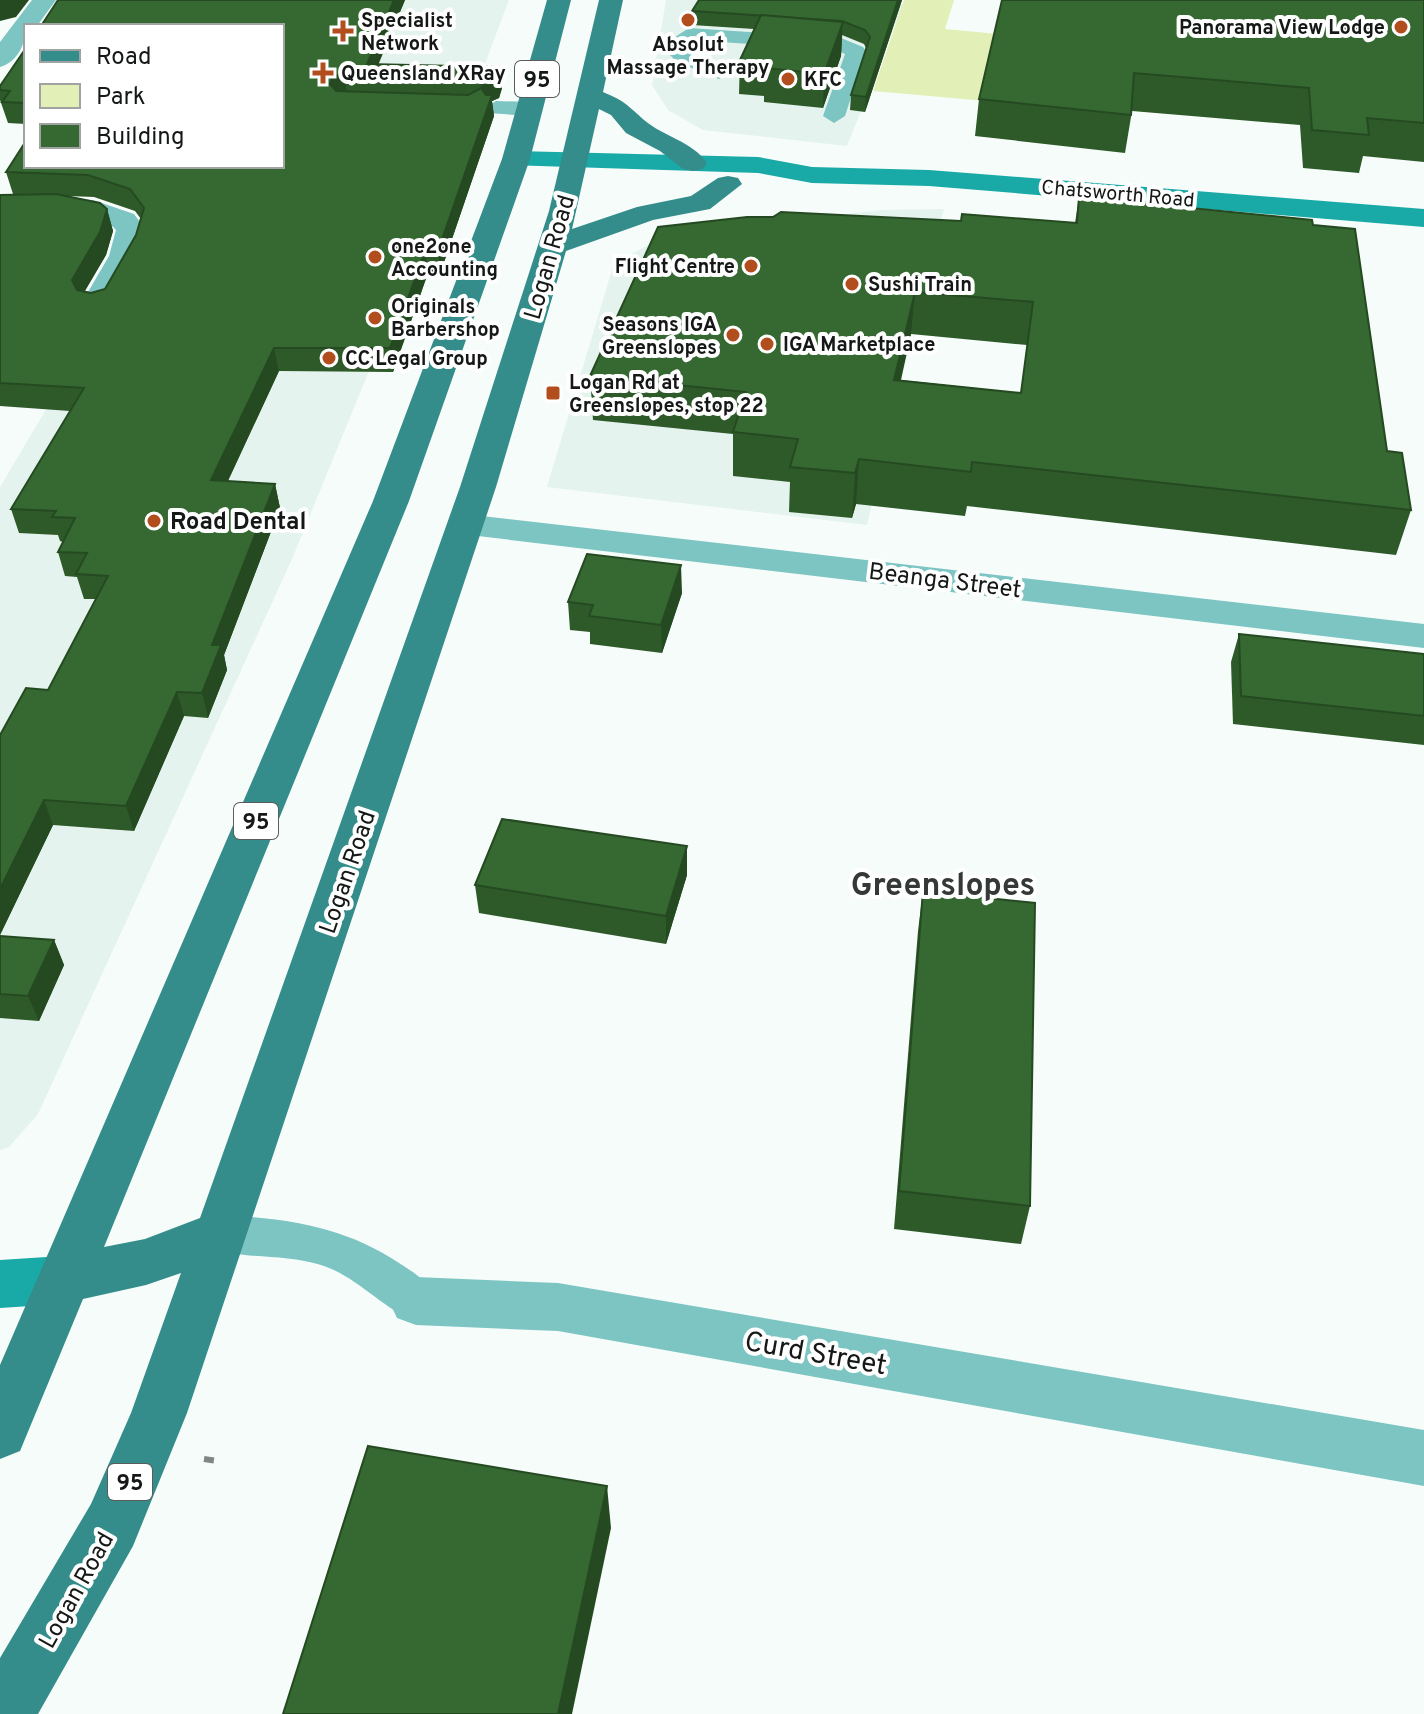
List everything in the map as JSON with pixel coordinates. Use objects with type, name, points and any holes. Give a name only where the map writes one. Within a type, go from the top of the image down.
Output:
[{"type":"main road","name":"95","points":[[0,1432],[391,501],[512,171],[559,0]]},
{"type":"main road","name":"Logan Road","points":[[3,1714],[112,1525],[159,1413],[465,525],[554,245],[611,0]]},
{"type":"main road","points":[[589,95],[620,109],[636,127],[670,145],[693,163]]},
{"type":"main road","name":"Chatsworth Road","points":[[572,172],[693,163],[758,165],[812,175],[929,178],[1424,218]]},
{"type":"main road","name":"Chatsworth Road","points":[[512,171],[572,172],[728,184],[759,184],[812,175]]},
{"type":"main road","points":[[554,245],[647,213],[700,203],[728,184]]},
{"type":"main road","points":[[0,1284],[62,1280],[146,1262],[220,1234]]},
{"type":"street","points":[[26,24],[44,0]]},
{"type":"street","points":[[0,59],[24,27]]},
{"type":"street","points":[[0,206],[87,207],[112,212],[127,223],[131,230],[128,248],[97,304]]},
{"type":"street","name":"Beanga Street","points":[[465,525],[1424,636]]},
{"type":"street","name":"Curd Street","points":[[416,1301],[558,1307],[1424,1458]]},
{"type":"lane","points":[[719,73],[684,58],[671,46],[689,34],[841,44],[856,51],[834,116]]},
{"type":"lane","points":[[496,108],[530,109]]},
{"type":"lane","name":"Curd Street","points":[[220,1234],[270,1236],[338,1249],[368,1264],[416,1301]]},
{"type":"shaded area","points":[[290,0],[509,0],[369,371],[292,559],[38,1114],[9,1147],[0,1150],[0,487],[171,199],[284,168],[283,24]]},
{"type":"shaded area","points":[[666,0],[840,0],[903,5],[847,146],[703,130],[668,110],[652,85]]},
{"type":"shaded area","name":"IGA Marketplace","points":[[944,209],[867,525],[547,487],[614,263],[656,241],[694,232],[881,210]]},
{"type":"green space","points":[[904,0],[954,0],[945,29],[998,34],[986,101],[873,91]]},
{"type":"building","points":[[58,0],[394,0],[367,64],[500,67],[497,77],[481,84],[468,77],[333,76],[330,84],[336,91],[468,95],[481,88],[486,95],[492,95],[438,251],[425,251],[390,348],[274,348],[211,480],[275,484],[212,645],[221,645],[202,693],[177,692],[126,806],[44,800],[0,889],[0,735],[26,688],[48,690],[108,576],[76,574],[87,553],[58,552],[75,518],[52,517],[56,511],[11,509],[84,388],[0,383],[0,195],[56,194],[100,203],[107,209],[100,232],[72,280],[77,290],[91,293],[105,289],[136,235],[144,208],[130,189],[88,175],[6,172],[24,144],[24,168],[284,168],[284,24],[42,24]]},
{"type":"building","points":[[699,0],[898,0],[866,97],[851,95],[870,37],[865,30],[842,21],[692,11]]},
{"type":"building","points":[[1002,0],[1424,0],[1424,123],[1367,118],[1369,135],[1312,130],[1309,88],[1134,73],[1131,115],[979,99]]},
{"type":"building","points":[[761,15],[843,22],[824,74],[765,68],[767,63],[740,60]]},
{"type":"building","points":[[24,51],[24,103],[2,102],[10,91],[0,90]]},
{"type":"building","points":[[1079,197],[1312,220],[1313,225],[1355,229],[1387,451],[1402,453],[1411,510],[972,462],[971,472],[859,459],[855,473],[790,467],[798,439],[733,432],[746,392],[590,376],[658,227],[773,217],[781,212],[961,221],[962,214],[1077,223]],"holes":[[[915,292],[1033,302],[1021,393],[894,380]]]},
{"type":"building","points":[[587,554],[681,565],[661,625],[589,616],[593,605],[568,602]]},
{"type":"building","points":[[1239,634],[1424,654],[1424,716],[1241,696]]},
{"type":"building","points":[[502,819],[687,846],[666,916],[475,885]]},
{"type":"building","points":[[923,891],[1035,903],[1030,1206],[899,1191]]},
{"type":"building","points":[[0,936],[54,940],[28,996],[0,994]]},
{"type":"building","points":[[368,1446],[607,1486],[558,1714],[283,1714]]},
{"type":"place","name":"Absolut Massage Therapy","points":[[688,20]]},
{"type":"place","name":"Panorama View Lodge","points":[[1401,27]]},
{"type":"place","name":"Specialist Network","points":[[343,31]]},
{"type":"place","name":"Queensland XRay","points":[[323,73]]},
{"type":"place","name":"KFC","points":[[788,79]]},
{"type":"place","name":"one2one Accounting","points":[[375,257]]},
{"type":"place","name":"Flight Centre","points":[[751,266]]},
{"type":"place","name":"Sushi Train","points":[[852,284]]},
{"type":"place","name":"Originals Barbershop","points":[[375,318]]},
{"type":"place","name":"Seasons IGA Greenslopes","points":[[733,335]]},
{"type":"place","name":"IGA Marketplace","points":[[767,344]]},
{"type":"place","name":"CC Legal Group","points":[[329,358]]},
{"type":"place","name":"Logan Rd at Greenslopes, stop 22","points":[[553,393]]},
{"type":"place","name":"Road Dental","points":[[154,521]]},
{"type":"district","name":"Greenslopes","points":[[943,884]]}]
